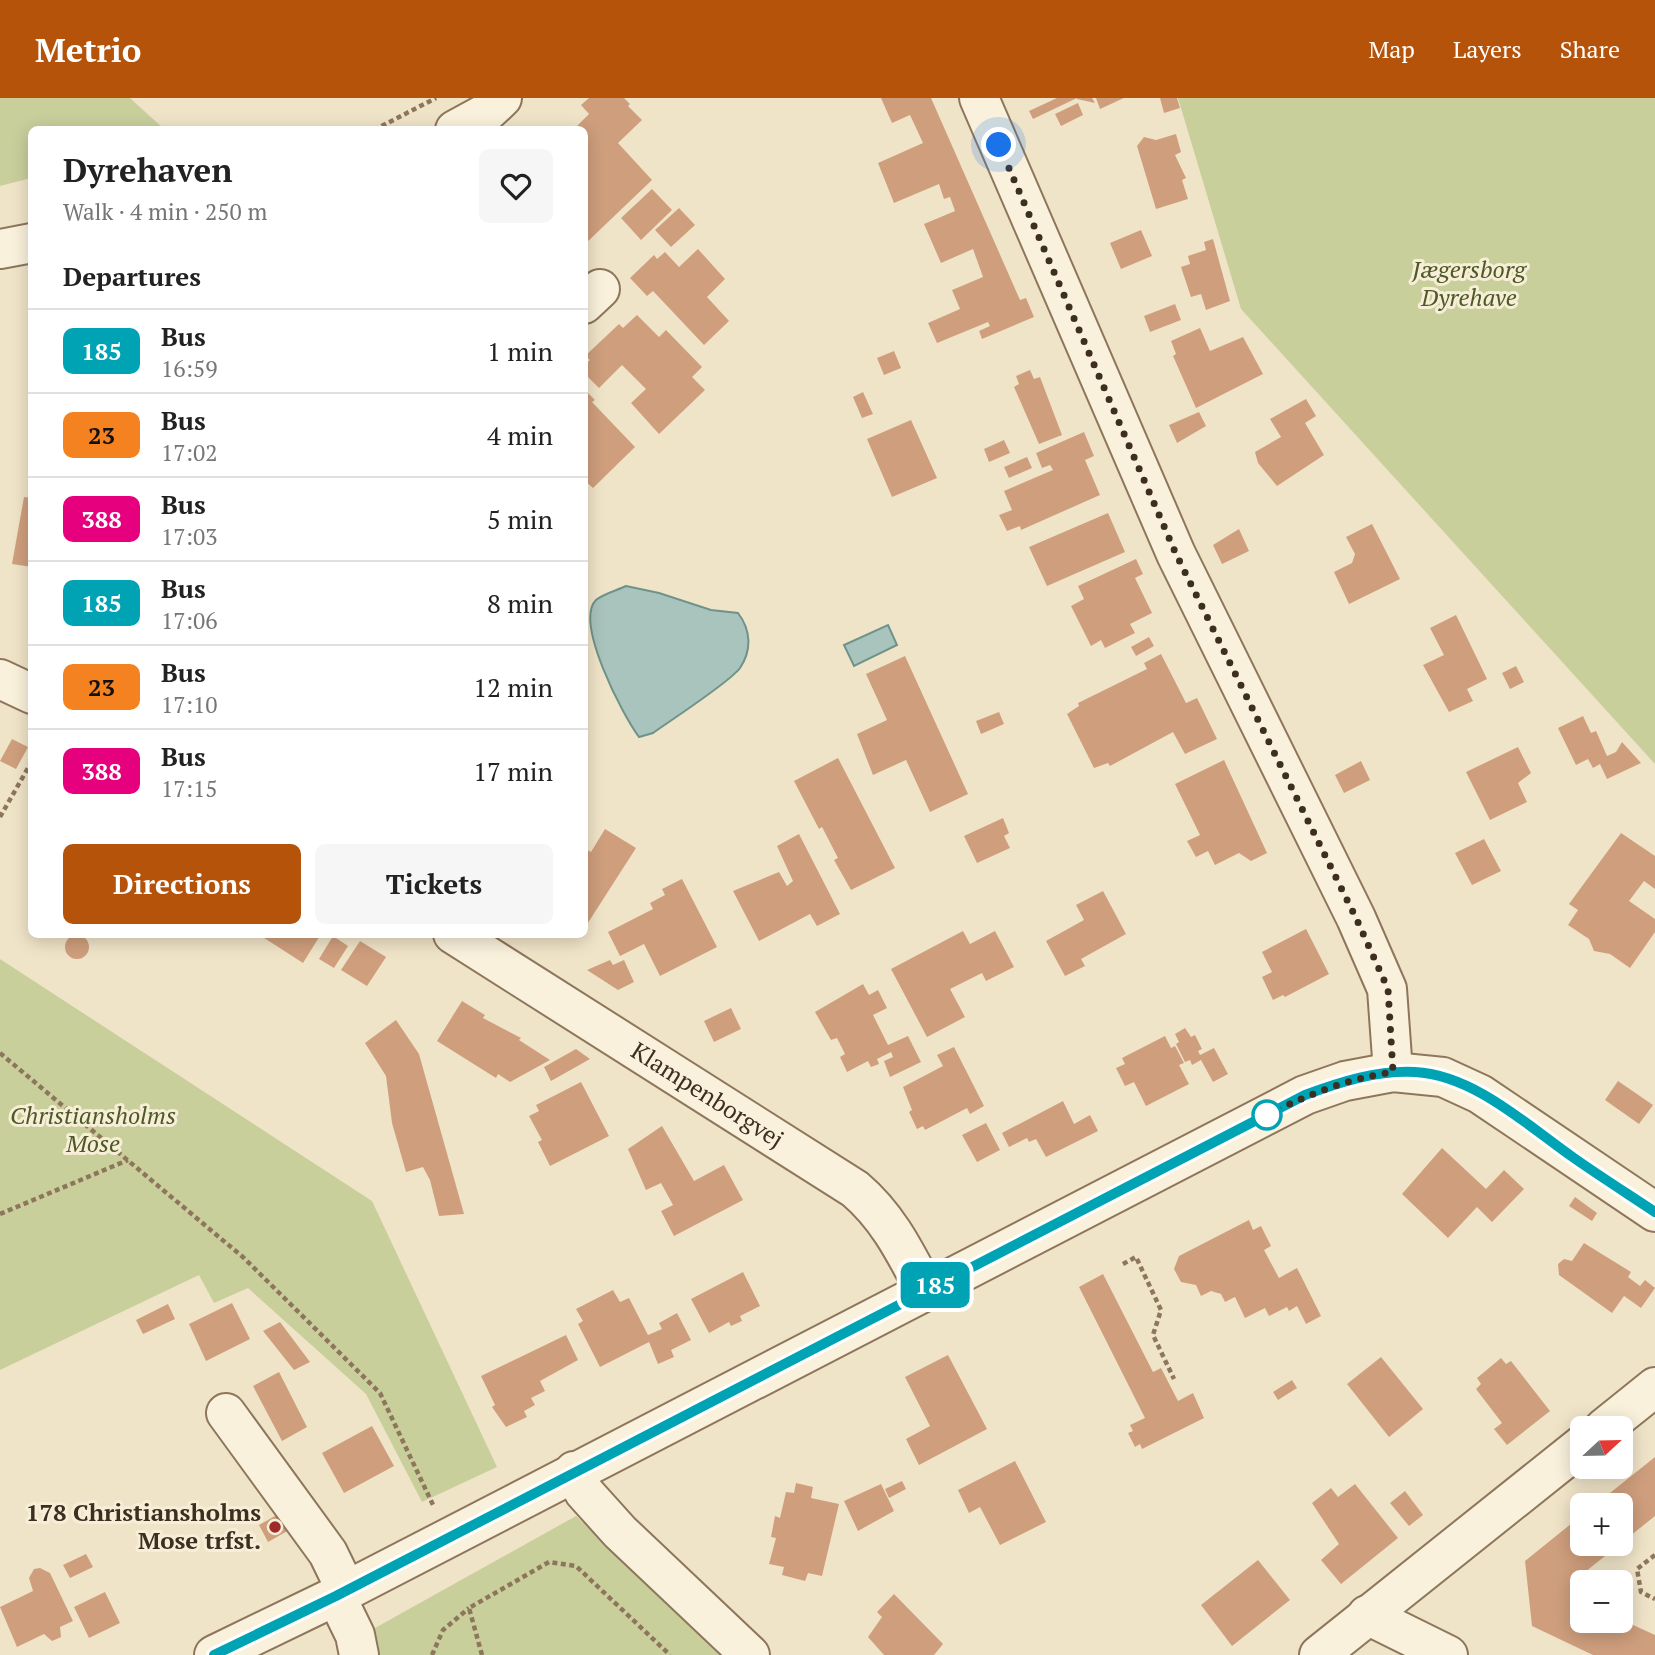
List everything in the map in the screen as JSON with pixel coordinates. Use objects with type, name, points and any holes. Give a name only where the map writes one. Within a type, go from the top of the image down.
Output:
[{"type":"street","points":[[462,126],[486,113],[502,98]]},
{"type":"street","points":[[979,98],[1176,554],[1356,918],[1388,989],[1393,1072]]},
{"type":"street","points":[[0,249],[28,244]]},
{"type":"street","points":[[0,679],[28,692]]},
{"type":"street","name":"Klampenborgvej","points":[[459,938],[855,1189],[877,1208],[891,1227],[926,1290]]},
{"type":"street","points":[[214,1655],[341,1593],[1305,1095],[1345,1081],[1393,1072],[1417,1072],[1443,1077],[1480,1094],[1655,1212]]},
{"type":"street","points":[[1619,1416],[1655,1387]]},
{"type":"street","points":[[226,1413],[328,1553],[359,1655]]},
{"type":"street","points":[[1319,1655],[1570,1454]]},
{"type":"street","points":[[573,1471],[584,1492],[620,1532],[750,1655]]},
{"type":"street","points":[[1367,1615],[1448,1655]]},
{"type":"path","points":[[382,126],[436,98]]},
{"type":"path","points":[[0,817],[28,768]]},
{"type":"path","points":[[0,1053],[244,1258],[380,1394],[449,1536]]},
{"type":"path","points":[[0,1214],[129,1160]]},
{"type":"path","points":[[1123,1264],[1136,1257],[1161,1310],[1153,1335],[1174,1379]]},
{"type":"path","points":[[1655,1555],[1637,1569],[1641,1592],[1655,1599]]},
{"type":"path","points":[[432,1655],[443,1630],[469,1608],[549,1562],[576,1566],[670,1655]]},
{"type":"path","points":[[469,1608],[482,1655]]},
{"type":"green space","points":[[0,98],[130,98],[161,126],[28,126],[28,179],[0,186]]},
{"type":"green space","name":"Jægersborg Dyrehave","points":[[1178,98],[1655,98],[1655,764],[1241,309]]},
{"type":"green space","name":"Christiansholms Mose","points":[[0,959],[372,1201],[497,1467],[422,1502],[366,1394],[248,1288],[214,1303],[199,1275],[0,1370]]},
{"type":"green space","points":[[576,1516],[720,1655],[370,1655],[366,1633]]},
{"type":"water","points":[[626,586],[659,593],[711,610],[738,613],[748,633],[747,654],[734,674],[653,733],[639,737],[622,710],[603,669],[591,628],[591,611],[596,600]]},
{"type":"water","points":[[888,625],[897,645],[854,666],[844,645]]},
{"type":"building","points":[[589,98],[624,98],[630,104],[628,106],[642,120],[618,143],[652,180],[588,241],[588,126],[577,126],[589,114],[581,105]]},
{"type":"building","points":[[881,98],[931,98],[1020,300],[1026,298],[1034,317],[982,339],[979,331],[990,326],[988,322],[937,343],[928,323],[960,309],[952,290],[983,277],[973,249],[941,263],[924,224],[955,211],[950,197],[944,199],[939,184],[894,203],[878,163],[923,143],[910,115],[892,123]]},
{"type":"building","points":[[1057,98],[1077,98],[1033,119],[1029,111]]},
{"type":"building","points":[[1092,98],[1095,103],[1077,99]]},
{"type":"building","points":[[1096,98],[1124,98],[1100,109]]},
{"type":"building","points":[[1160,98],[1177,98],[1180,108],[1164,113]]},
{"type":"building","points":[[1078,103],[1083,115],[1061,126],[1055,114]]},
{"type":"building","points":[[1176,134],[1181,152],[1175,155],[1186,178],[1182,180],[1188,199],[1156,209],[1137,146],[1144,137],[1156,140]]},
{"type":"building","points":[[652,189],[672,210],[641,240],[621,218]]},
{"type":"building","points":[[679,208],[695,225],[671,247],[655,230]]},
{"type":"building","points":[[1141,230],[1152,256],[1121,269],[1110,243]]},
{"type":"building","points":[[1213,239],[1230,301],[1206,310],[1201,294],[1191,297],[1181,267],[1190,264],[1188,256],[1206,250],[1204,242]]},
{"type":"building","points":[[698,249],[725,279],[707,297],[729,321],[704,345],[653,291],[647,296],[630,278],[654,255],[657,259],[665,252],[679,267]]},
{"type":"building","points":[[1175,304],[1181,320],[1150,332],[1144,316]]},
{"type":"building","points":[[637,315],[659,337],[666,330],[702,367],[692,377],[705,390],[659,434],[631,403],[646,389],[622,365],[599,388],[588,377],[588,353],[619,324],[623,328]]},
{"type":"building","points":[[1200,328],[1210,351],[1243,337],[1263,374],[1196,408],[1173,356],[1176,354],[1171,341]]},
{"type":"building","points":[[894,351],[901,368],[884,375],[877,358]]},
{"type":"building","points":[[1030,370],[1034,379],[1040,377],[1062,435],[1039,444],[1014,387],[1019,384],[1016,376]]},
{"type":"building","points":[[863,392],[873,414],[862,418],[853,397]]},
{"type":"building","points":[[588,393],[595,400],[592,402],[635,447],[593,488],[588,484]]},
{"type":"building","points":[[1306,399],[1316,416],[1305,423],[1324,455],[1277,486],[1258,463],[1255,452],[1281,437],[1270,419]]},
{"type":"building","points":[[1199,412],[1206,426],[1177,443],[1169,425]]},
{"type":"building","points":[[911,420],[937,478],[892,497],[867,439]]},
{"type":"building","points":[[1084,432],[1094,456],[1085,460],[1100,495],[1021,530],[1020,526],[1007,531],[999,515],[1012,510],[1004,491],[1053,470],[1050,465],[1042,468],[1036,453]]},
{"type":"building","points":[[1004,440],[1010,453],[989,462],[984,449]]},
{"type":"building","points":[[1027,457],[1032,468],[1009,478],[1004,467]]},
{"type":"building","points":[[24,497],[28,498],[28,566],[12,564]]},
{"type":"building","points":[[1108,513],[1125,552],[1047,586],[1029,547]]},
{"type":"building","points":[[1372,524],[1400,579],[1349,604],[1334,572],[1352,563],[1355,554],[1346,537]]},
{"type":"building","points":[[1239,529],[1249,551],[1222,564],[1213,545]]},
{"type":"building","points":[[1136,559],[1143,574],[1135,578],[1152,613],[1130,624],[1135,633],[1105,648],[1101,640],[1091,646],[1071,606],[1084,599],[1078,586]]},
{"type":"building","points":[[1456,615],[1487,679],[1467,689],[1473,701],[1449,712],[1423,665],[1444,655],[1430,628]]},
{"type":"building","points":[[1149,637],[1154,646],[1136,656],[1131,647]]},
{"type":"building","points":[[1161,654],[1186,703],[1197,698],[1217,739],[1185,754],[1173,732],[1110,766],[1108,763],[1094,768],[1067,714],[1079,706],[1078,703],[1147,669],[1144,663]]},
{"type":"building","points":[[905,656],[968,794],[930,812],[906,760],[873,775],[857,734],[887,720],[866,674]]},
{"type":"building","points":[[1516,666],[1524,682],[1510,689],[1502,673]]},
{"type":"building","points":[[999,712],[1004,724],[981,734],[976,721]]},
{"type":"building","points":[[1583,716],[1591,733],[1596,731],[1607,756],[1616,752],[1622,742],[1641,763],[1607,779],[1600,764],[1593,768],[1588,759],[1576,765],[1558,728]]},
{"type":"building","points":[[12,739],[28,747],[16,769],[0,761]]},
{"type":"building","points":[[1518,747],[1531,773],[1518,783],[1527,802],[1490,820],[1466,772]]},
{"type":"building","points":[[838,758],[895,868],[851,890],[834,860],[838,858],[822,827],[819,829],[794,781]]},
{"type":"building","points":[[1224,760],[1267,853],[1251,861],[1239,853],[1215,865],[1208,851],[1196,857],[1187,841],[1200,835],[1175,784]]},
{"type":"building","points":[[1361,761],[1370,780],[1344,793],[1335,775]]},
{"type":"building","points":[[1003,818],[1009,833],[1004,836],[1010,848],[977,863],[964,836]]},
{"type":"building","points":[[605,829],[636,848],[588,923],[588,850],[591,852]]},
{"type":"building","points":[[1621,833],[1655,856],[1655,889],[1644,881],[1629,901],[1655,919],[1655,932],[1630,968],[1610,954],[1594,951],[1589,939],[1568,925],[1578,910],[1569,904]]},
{"type":"building","points":[[799,834],[840,914],[817,926],[810,914],[759,941],[733,891],[779,872],[787,886],[793,881],[777,846]]},
{"type":"building","points":[[1484,839],[1501,871],[1472,885],[1455,853]]},
{"type":"building","points":[[682,879],[717,947],[660,976],[644,944],[620,956],[608,932],[653,909],[650,903],[665,895],[662,889]]},
{"type":"building","points":[[1103,891],[1126,934],[1081,959],[1085,966],[1065,976],[1046,941],[1084,920],[1076,905]]},
{"type":"building","points":[[1306,929],[1329,974],[1285,997],[1283,995],[1273,1000],[1262,977],[1272,972],[1262,952]]},
{"type":"building","points":[[963,931],[970,944],[995,931],[1014,967],[986,981],[982,973],[950,989],[965,1017],[927,1037],[891,969]]},
{"type":"building","points":[[70,938],[84,938],[88,942],[88,952],[82,958],[72,958],[66,952],[66,942]]},
{"type":"building","points":[[264,938],[319,938],[303,963]]},
{"type":"building","points":[[332,938],[348,946],[334,968],[319,959]]},
{"type":"building","points":[[360,941],[386,957],[367,986],[341,970]]},
{"type":"building","points":[[610,960],[613,965],[624,960],[634,982],[618,990],[587,970]]},
{"type":"building","points":[[863,984],[869,995],[878,990],[887,1008],[873,1015],[888,1045],[908,1036],[921,1062],[890,1077],[884,1061],[893,1057],[891,1052],[877,1059],[879,1064],[871,1067],[868,1061],[847,1072],[840,1057],[845,1054],[837,1038],[831,1040],[815,1012]]},
{"type":"building","points":[[462,1001],[485,1015],[483,1018],[521,1038],[519,1040],[550,1060],[510,1082],[498,1074],[496,1078],[437,1041]]},
{"type":"building","points":[[731,1008],[741,1029],[714,1042],[704,1021]]},
{"type":"building","points":[[396,1020],[419,1054],[464,1214],[439,1216],[430,1180],[423,1167],[406,1172],[392,1123],[386,1076],[365,1043]]},
{"type":"building","points":[[1185,1028],[1191,1037],[1195,1035],[1202,1049],[1198,1051],[1200,1055],[1214,1048],[1228,1074],[1213,1082],[1201,1060],[1192,1065],[1190,1060],[1185,1062],[1176,1044],[1179,1042],[1175,1034]]},
{"type":"building","points":[[1165,1036],[1171,1048],[1175,1046],[1184,1063],[1179,1065],[1189,1084],[1146,1106],[1134,1082],[1125,1086],[1116,1068],[1125,1064],[1122,1058]]},
{"type":"building","points":[[954,1047],[984,1106],[970,1114],[967,1108],[925,1130],[923,1126],[917,1129],[909,1112],[912,1110],[903,1087],[943,1066],[937,1055]]},
{"type":"building","points":[[576,1049],[590,1059],[551,1081],[544,1067]]},
{"type":"building","points":[[1618,1081],[1653,1105],[1639,1124],[1605,1100]]},
{"type":"building","points":[[581,1082],[609,1136],[550,1166],[538,1142],[542,1140],[529,1116],[539,1111],[536,1105]]},
{"type":"building","points":[[1063,1101],[1074,1124],[1090,1115],[1098,1131],[1046,1157],[1036,1139],[1029,1142],[1027,1138],[1009,1147],[1002,1133]]},
{"type":"building","points":[[986,1123],[1000,1150],[977,1162],[962,1135]]},
{"type":"building","points":[[662,1126],[694,1181],[724,1165],[743,1200],[674,1236],[661,1211],[673,1205],[661,1183],[646,1190],[628,1149]]},
{"type":"building","points":[[1442,1148],[1486,1189],[1504,1170],[1524,1189],[1492,1222],[1477,1207],[1448,1238],[1402,1194]]},
{"type":"building","points":[[1575,1197],[1597,1213],[1592,1221],[1569,1206]]},
{"type":"building","points":[[1249,1220],[1253,1230],[1261,1226],[1271,1246],[1264,1250],[1279,1278],[1297,1268],[1321,1316],[1306,1324],[1297,1306],[1289,1311],[1287,1307],[1269,1316],[1265,1308],[1245,1318],[1235,1297],[1225,1302],[1221,1294],[1211,1291],[1201,1296],[1196,1285],[1181,1282],[1174,1269],[1179,1256]]},
{"type":"building","points":[[1584,1243],[1631,1272],[1628,1277],[1640,1286],[1645,1280],[1655,1288],[1641,1308],[1624,1296],[1612,1313],[1559,1275],[1558,1264],[1564,1259],[1572,1261]]},
{"type":"building","points":[[743,1272],[760,1306],[740,1316],[742,1321],[731,1326],[729,1322],[709,1333],[691,1299]]},
{"type":"building","points":[[1103,1274],[1153,1372],[1161,1368],[1178,1401],[1193,1393],[1204,1418],[1142,1449],[1140,1444],[1135,1447],[1128,1433],[1133,1431],[1130,1425],[1145,1418],[1079,1287]]},
{"type":"building","points":[[613,1290],[620,1302],[629,1298],[648,1335],[662,1329],[659,1323],[677,1313],[691,1340],[671,1350],[674,1357],[658,1364],[649,1342],[600,1367],[578,1324],[583,1321],[576,1309]]},
{"type":"building","points":[[232,1303],[250,1339],[206,1361],[189,1324]]},
{"type":"building","points":[[168,1304],[175,1319],[143,1334],[136,1320]]},
{"type":"building","points":[[280,1322],[310,1362],[294,1370],[263,1331]]},
{"type":"building","points":[[566,1335],[578,1360],[540,1381],[545,1391],[531,1398],[535,1405],[524,1411],[527,1417],[506,1427],[492,1407],[495,1405],[481,1376]]},
{"type":"building","points":[[948,1355],[987,1429],[919,1465],[906,1439],[930,1426],[905,1377]]},
{"type":"building","points":[[1381,1357],[1423,1409],[1389,1437],[1347,1384]]},
{"type":"building","points":[[1501,1358],[1506,1364],[1511,1361],[1550,1411],[1507,1445],[1494,1429],[1502,1423],[1476,1389],[1481,1384],[1477,1378]]},
{"type":"building","points":[[279,1372],[307,1427],[282,1441],[253,1386]]},
{"type":"building","points":[[1292,1380],[1297,1388],[1278,1400],[1273,1392]]},
{"type":"building","points":[[372,1426],[394,1466],[344,1493],[322,1453]]},
{"type":"building","points":[[1655,1457],[1655,1516],[1633,1534],[1633,1493],[1610,1493],[1628,1479],[1633,1479],[1633,1475]]},
{"type":"building","points":[[1015,1461],[1046,1522],[1000,1545],[980,1507],[969,1513],[958,1490]]},
{"type":"building","points":[[902,1481],[906,1489],[889,1498],[885,1489]]},
{"type":"building","points":[[796,1483],[813,1487],[811,1498],[839,1504],[822,1576],[808,1573],[805,1581],[782,1575],[784,1567],[769,1564],[776,1538],[771,1537],[775,1516],[780,1518],[786,1492],[794,1493]]},
{"type":"building","points":[[881,1484],[894,1511],[858,1531],[844,1501]]},
{"type":"building","points":[[1355,1484],[1398,1538],[1341,1584],[1321,1560],[1339,1544],[1312,1503],[1331,1488],[1338,1497]]},
{"type":"building","points":[[1405,1491],[1423,1515],[1409,1526],[1390,1503]]},
{"type":"building","name":"178 Christiansholms Mose trfst.","points":[[282,1512],[291,1529],[268,1542],[259,1525]]},
{"type":"building","points":[[1570,1525],[1570,1556],[1605,1556],[1588,1570],[1570,1570],[1570,1633],[1633,1633],[1633,1625],[1655,1635],[1655,1655],[1593,1655],[1532,1626],[1525,1561]]},
{"type":"building","points":[[86,1554],[93,1567],[70,1578],[63,1565]]},
{"type":"building","points":[[1258,1560],[1290,1600],[1232,1646],[1201,1605]]},
{"type":"building","points":[[40,1568],[50,1573],[73,1621],[60,1627],[61,1637],[52,1641],[44,1634],[17,1647],[0,1607],[33,1591],[29,1578],[34,1569]]},
{"type":"building","points":[[105,1592],[120,1623],[89,1638],[74,1607]]},
{"type":"building","points":[[894,1594],[943,1644],[934,1655],[884,1655],[868,1637],[882,1617],[877,1612]]},
{"type":"bus line","name":"185","points":[[214,1655],[336,1596],[573,1471],[1305,1095],[1345,1081],[1393,1072],[1417,1072],[1443,1077],[1480,1094],[1655,1212]]},
{"type":"place","name":"178 Christiansholms Mose trfst.","points":[[275,1527]]},
{"type":"route","points":[[999,145],[1176,554],[1356,918],[1388,989],[1393,1072],[1345,1081],[1305,1095],[1267,1115]]}]
